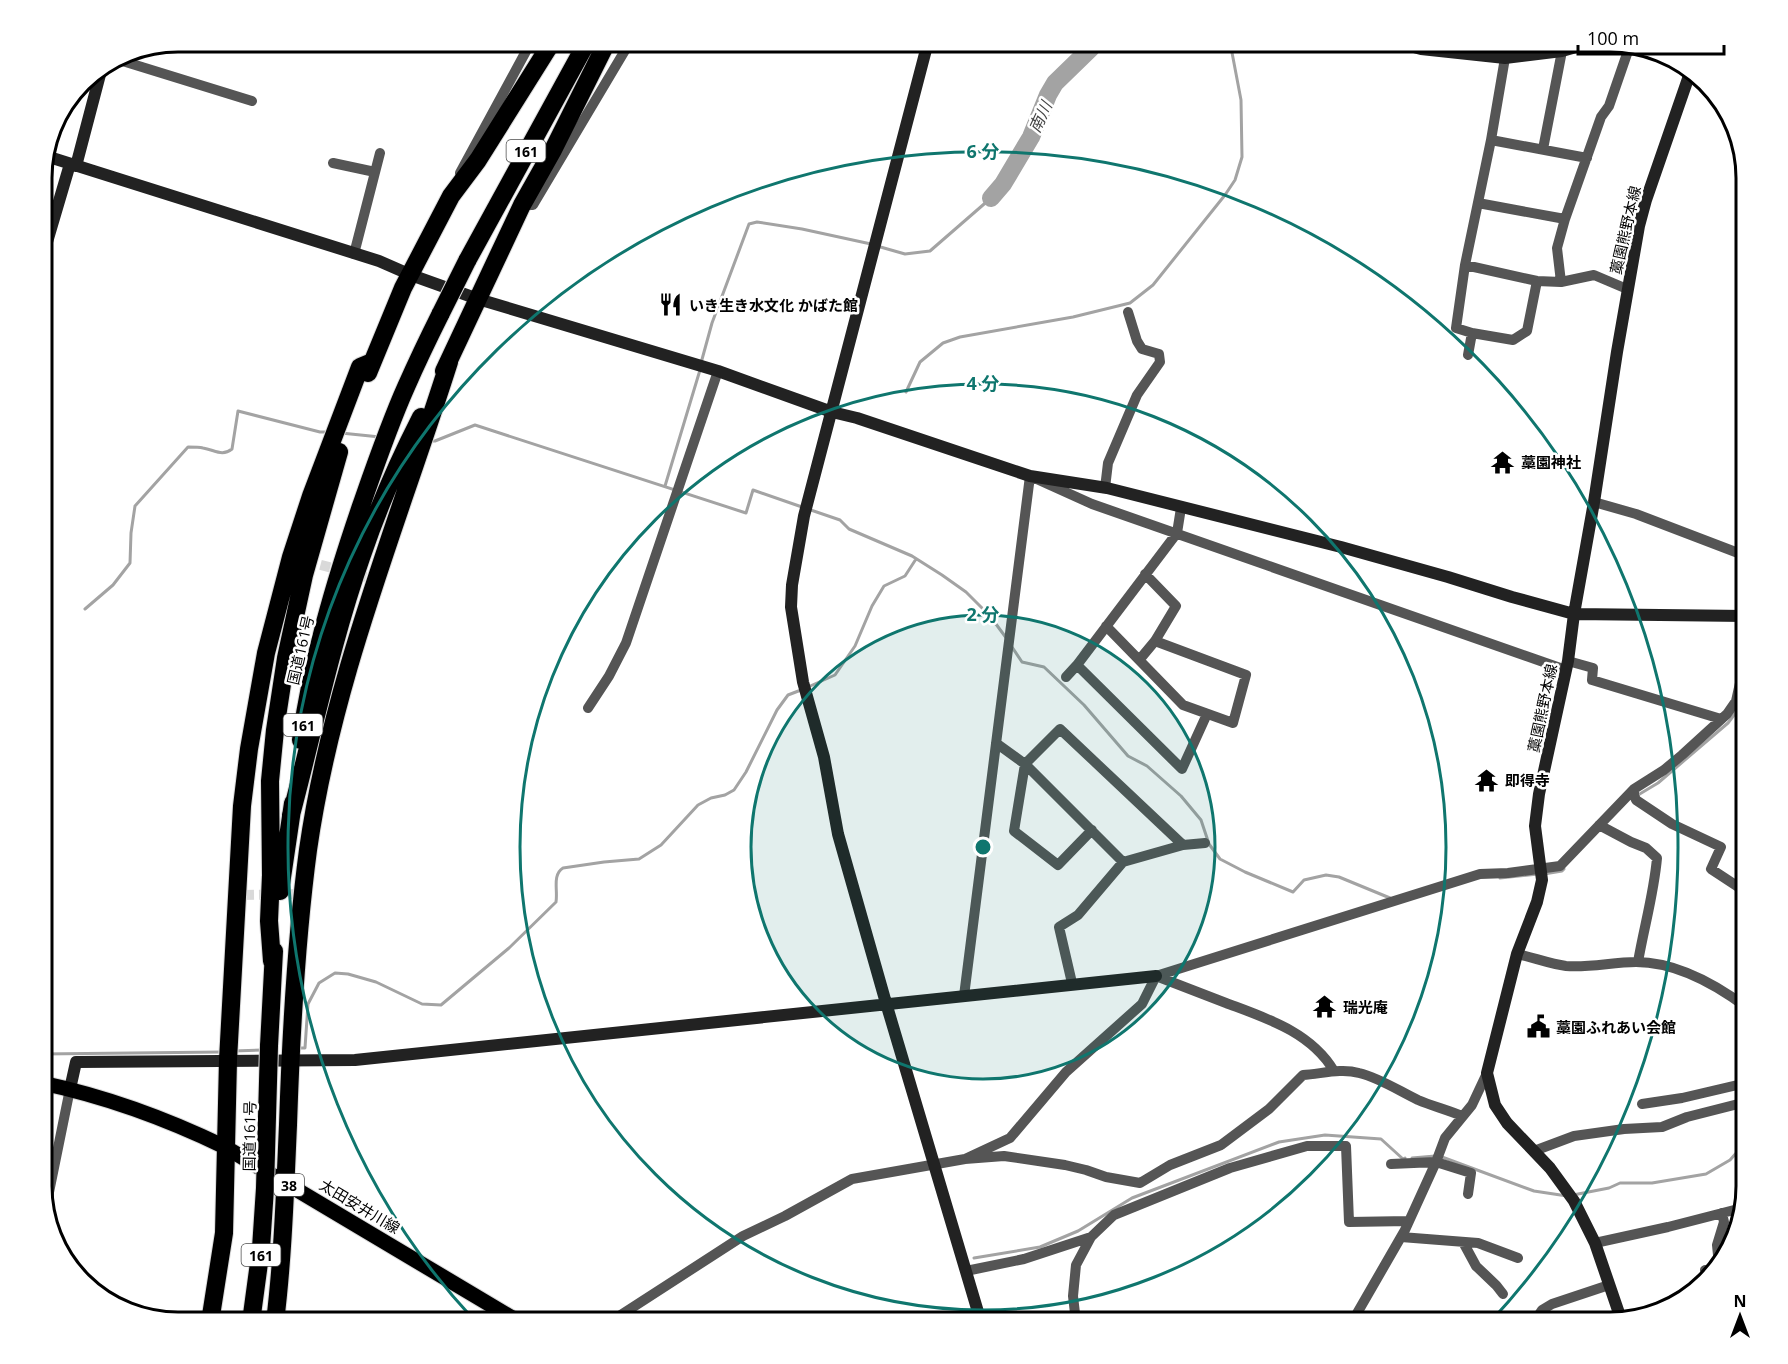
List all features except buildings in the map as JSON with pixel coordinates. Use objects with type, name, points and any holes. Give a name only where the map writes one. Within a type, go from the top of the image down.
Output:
[{"type":"highway","points":[[272,961],[269,921],[270,781],[275,730],[286,658],[304,575],[360,367],[372,362],[404,288],[451,196],[478,160],[545,53]]},
{"type":"highway","name":"国道161号","points":[[252,1312],[261,1248],[265,1188],[272,961],[306,705],[319,644],[353,530],[405,388],[467,261],[581,53]]},
{"type":"highway","points":[[276,1312],[284,1236],[290,1059],[303,894],[321,773],[334,715],[371,579],[416,440],[449,362],[522,205],[553,150],[602,53]]},
{"type":"highway","points":[[212,1312],[224,1233],[228,1060],[240,895],[242,806],[249,749],[266,653],[299,559],[311,496],[340,435]]},
{"type":"highway","points":[[291,815],[332,652],[362,555],[399,460],[416,440]]},
{"type":"main road","name":"太田安井川線","points":[[53,1085],[127,1105],[225,1147],[502,1312]]},
{"type":"street","points":[[925,52],[808,502],[792,585],[791,607],[802,682],[824,757],[838,834],[978,1312]]},
{"type":"street","points":[[1451,52],[1505,58],[1554,52]]},
{"type":"street","points":[[1543,149],[1562,52]]},
{"type":"street","points":[[451,196],[465,163],[525,53]]},
{"type":"street","points":[[522,205],[533,205],[624,53]]},
{"type":"street","points":[[1561,282],[1557,248],[1565,219],[1601,117],[1609,106],[1627,54]]},
{"type":"street","points":[[1505,58],[1491,140],[1465,265],[1456,328],[1513,340],[1527,332],[1537,281]]},
{"type":"street","points":[[130,62],[252,101]]},
{"type":"street","name":"藁園熊野本線","points":[[1618,1311],[1594,1243],[1574,1202],[1550,1168],[1507,1123],[1495,1105],[1487,1073],[1516,954],[1537,902],[1542,872],[1535,825],[1539,794],[1567,665],[1639,226],[1687,80]]},
{"type":"street","points":[[53,226],[98,82]]},
{"type":"street","points":[[1491,140],[1587,158]]},
{"type":"street","points":[[354,254],[380,153]]},
{"type":"street","points":[[54,159],[379,261],[478,299],[706,367],[832,412],[857,418],[1030,476],[1092,504],[1177,533],[1567,665],[1593,668],[1592,680],[1721,719]]},
{"type":"street","points":[[333,163],[375,172]]},
{"type":"street","points":[[1478,203],[1565,219]]},
{"type":"street","points":[[1465,265],[1537,281],[1561,282],[1594,275],[1627,289]]},
{"type":"street","points":[[1104,488],[1108,463],[1137,395],[1160,363],[1159,354],[1142,349],[1137,341],[1128,312]]},
{"type":"street","points":[[1468,355],[1472,333]]},
{"type":"street","points":[[588,708],[609,676],[626,643],[680,484],[706,367]]},
{"type":"street","points":[[1030,476],[1104,488],[1341,547],[1574,614],[1736,616]]},
{"type":"street","points":[[964,996],[1030,476]]},
{"type":"street","points":[[1594,502],[1635,514],[1736,552]]},
{"type":"street","points":[[1066,677],[1177,533],[1181,508]]},
{"type":"street","points":[[1140,659],[1155,641],[1176,606],[1145,574]]},
{"type":"street","points":[[1106,626],[1183,705],[1233,723],[1246,675],[1155,641]]},
{"type":"street","points":[[1077,664],[1182,770],[1208,714]]},
{"type":"street","points":[[53,1173],[76,1062],[355,1060],[1156,976],[1480,874],[1542,872],[1560,867],[1635,795],[1721,719],[1736,702]]},
{"type":"street","points":[[1092,830],[1058,865],[1014,831],[1025,764],[1060,729],[1183,845]]},
{"type":"street","points":[[996,743],[1025,764],[1123,862]]},
{"type":"street","points":[[1635,795],[1672,824],[1721,847],[1711,869],[1736,885]]},
{"type":"street","points":[[1603,827],[1646,848],[1657,858],[1656,878],[1638,962]]},
{"type":"street","points":[[1072,983],[1059,927],[1078,915],[1123,862],[1183,845],[1206,843]]},
{"type":"street","points":[[1516,954],[1566,966],[1638,962],[1668,967],[1696,976],[1736,1000]]},
{"type":"street","points":[[1156,976],[1270,1020],[1297,1033],[1328,1061],[1334,1071]]},
{"type":"street","points":[[965,1159],[1010,1138],[1066,1072],[1142,1004],[1156,976]]},
{"type":"street","points":[[625,1312],[743,1236],[852,1179],[965,1159],[1004,1155],[1036,1159],[1141,1184],[1170,1165],[1221,1145],[1269,1109],[1303,1075],[1334,1071],[1358,1072],[1420,1101],[1462,1116]]},
{"type":"street","points":[[1356,1312],[1401,1237],[1436,1162],[1445,1137],[1477,1096],[1487,1073]]},
{"type":"street","points":[[1642,1104],[1683,1098],[1736,1085]]},
{"type":"street","points":[[1683,1098],[1687,1117]]},
{"type":"street","points":[[1534,1151],[1574,1136],[1624,1129],[1662,1127],[1687,1117],[1736,1105]]},
{"type":"street","points":[[1075,1312],[1073,1296],[1076,1265],[1091,1237],[1114,1215],[1230,1168],[1307,1146],[1346,1146],[1349,1222],[1409,1221]]},
{"type":"street","points":[[1391,1164],[1436,1162],[1471,1173],[1468,1194]]},
{"type":"street","points":[[1141,1184],[1151,1199]]},
{"type":"street","points":[[1594,1243],[1733,1210]]},
{"type":"street","points":[[1718,1251],[1717,1245],[1724,1222],[1722,1213]]},
{"type":"street","points":[[966,1271],[1024,1259],[1091,1237]]},
{"type":"street","points":[[1401,1237],[1478,1243],[1518,1258]]},
{"type":"street","points":[[1463,1242],[1476,1266],[1503,1294]]},
{"type":"street","points":[[1541,1312],[1551,1304],[1609,1285]]},
{"type":"waterway","name":"南川","points":[[991,198],[1003,184],[1031,137],[1055,83],[1087,52]]},
{"type":"waterway","points":[[906,392],[920,362],[943,343],[960,337],[1073,317],[1130,303],[1153,285],[1235,180],[1242,157],[1241,100],[1232,52]]},
{"type":"waterway","points":[[877,246],[905,254],[930,251],[991,198]]},
{"type":"waterway","points":[[701,363],[712,323],[749,224],[757,222],[802,229],[871,244]]},
{"type":"waterway","points":[[665,486],[700,370]]},
{"type":"waterway","points":[[85,609],[113,585],[130,563],[135,506],[188,447],[222,453],[232,449],[238,411],[320,432],[329,432]]},
{"type":"waterway","points":[[431,441],[475,425],[746,513],[753,490],[802,507]]},
{"type":"waterway","points":[[341,433],[380,437]]},
{"type":"waterway","points":[[808,509],[840,520],[849,529],[912,556],[942,575],[966,592],[990,616],[1007,639]]},
{"type":"waterway","points":[[808,687],[835,675],[855,646],[872,606],[884,586],[905,576],[916,559]]},
{"type":"waterway","points":[[1012,647],[1022,662],[1044,667],[1084,705],[1128,756],[1147,766],[1181,796],[1201,820],[1209,844],[1220,859],[1293,892],[1304,880],[1326,875],[1339,877],[1390,898]]},
{"type":"waterway","points":[[296,1048],[305,1048],[308,1004],[319,983],[335,973],[348,974],[376,982],[422,1004],[441,1005],[509,948],[556,902],[556,879],[563,868],[639,859],[661,845],[698,805],[734,790],[746,772],[777,710],[788,695],[801,690]]},
{"type":"waterway","points":[[1638,795],[1658,783],[1728,723],[1736,712]]},
{"type":"waterway","points":[[1544,874],[1564,869]]},
{"type":"waterway","points":[[1500,878],[1538,874]]},
{"type":"waterway","points":[[233,1051],[263,1050]]},
{"type":"waterway","points":[[53,1054],[221,1052]]},
{"type":"waterway","points":[[974,1258],[1040,1247],[1078,1231],[1132,1198],[1279,1142],[1325,1135],[1381,1139],[1403,1159],[1405,1158]]},
{"type":"waterway","points":[[1573,1195],[1609,1188],[1620,1183],[1652,1183],[1706,1174],[1730,1160],[1736,1153]]},
{"type":"waterway","points":[[1412,1158],[1435,1156]]},
{"type":"waterway","points":[[1442,1157],[1534,1191],[1567,1196]]},
{"type":"tunnel","points":[[306,561],[366,577]]},
{"type":"tunnel","points":[[244,895],[303,894]]},
{"type":"place","name":"いき生き水文化 かばた館","points":[[671,305]]},
{"type":"place","name":"藁園神社","points":[[1503,462]]},
{"type":"place","name":"即得寺","points":[[1487,780]]},
{"type":"place","name":"瑞光庵","points":[[1325,1007]]},
{"type":"place","name":"藁園ふれあい会館","points":[[1538,1027]]}]
